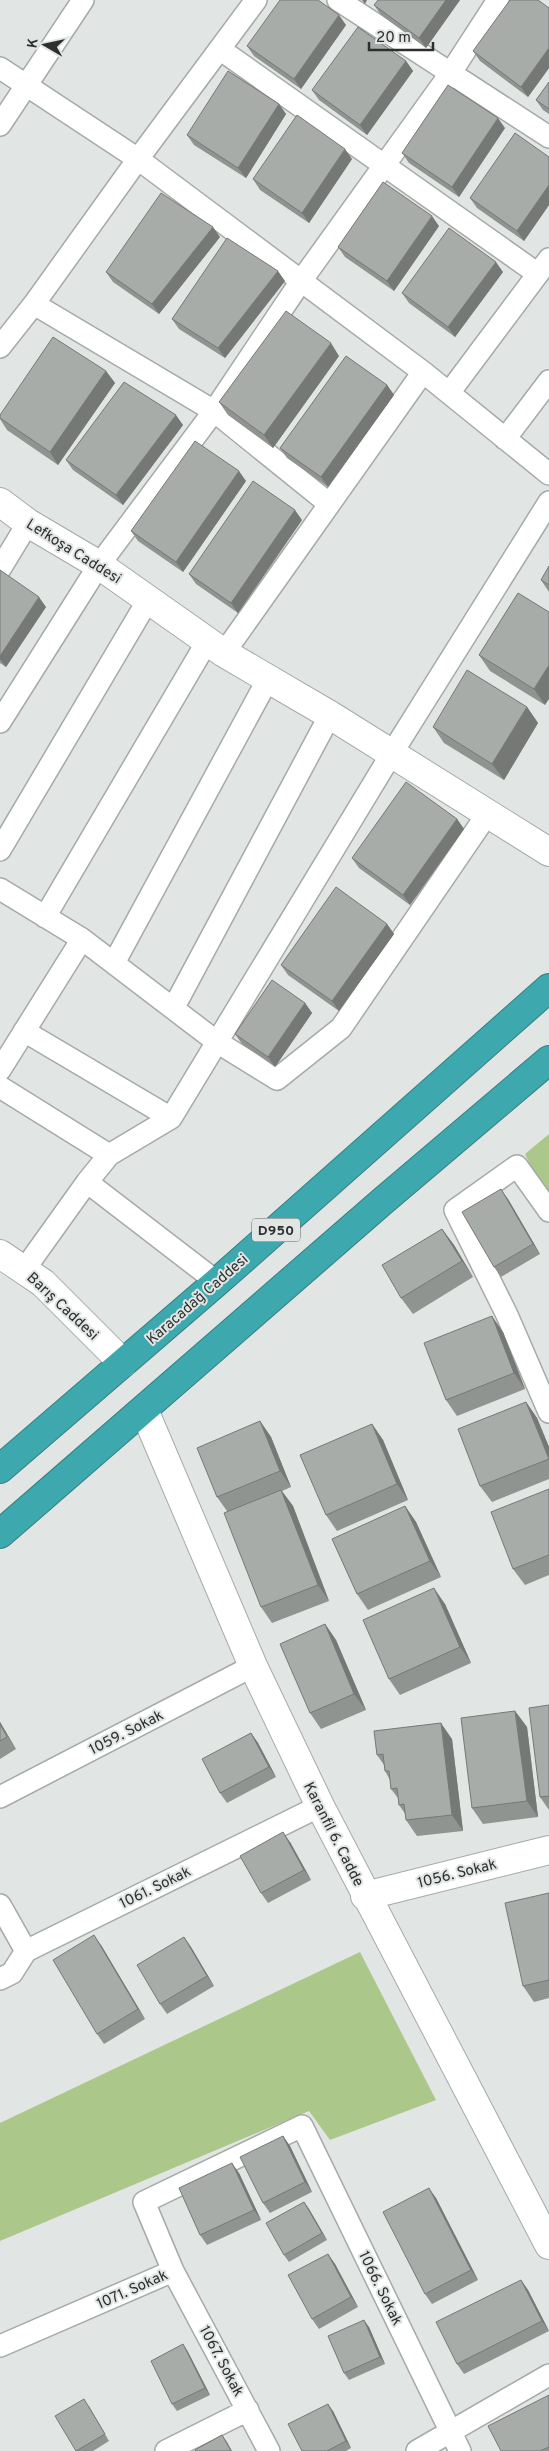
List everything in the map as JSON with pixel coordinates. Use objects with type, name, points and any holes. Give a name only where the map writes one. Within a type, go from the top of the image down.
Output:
[{"type":"highway","name":"Karacadağ Caddesi","points":[[0,1469],[217,1282],[549,988]]},
{"type":"highway","points":[[0,1534],[384,1200],[549,1060]]},
{"type":"street","points":[[0,125],[83,0]]},
{"type":"street","points":[[0,347],[34,304],[138,159],[221,50],[256,0]]},
{"type":"street","points":[[338,0],[549,137]]},
{"type":"street","points":[[0,722],[99,565],[214,411],[301,281],[450,74],[498,0]]},
{"type":"street","points":[[221,50],[384,166],[543,267],[449,393]]},
{"type":"street","points":[[0,68],[26,87],[138,159],[423,372],[549,474]]},
{"type":"street","points":[[34,304],[214,411],[328,503]]},
{"type":"street","points":[[45,917],[216,647],[328,503],[423,372]]},
{"type":"street","points":[[505,439],[549,382]]},
{"type":"street","name":"Lefkoşa Caddesi","points":[[0,502],[28,523],[99,565],[216,647],[392,753],[549,852]]},
{"type":"street","points":[[24,1270],[87,1182],[109,1155],[171,1118],[392,753],[549,502]]},
{"type":"street","points":[[0,569],[28,523]]},
{"type":"street","points":[[0,850],[148,600]]},
{"type":"street","points":[[114,963],[268,679]]},
{"type":"street","points":[[174,1007],[330,715]]},
{"type":"street","points":[[0,889],[82,939],[174,1007],[217,1042],[277,1079],[341,1028],[488,813]]},
{"type":"street","points":[[0,1070],[82,939]]},
{"type":"street","points":[[24,1031],[171,1118]]},
{"type":"street","points":[[0,1086],[109,1155]]},
{"type":"street","points":[[549,1211],[517,1166],[455,1210],[507,1315],[549,1412]]},
{"type":"street","points":[[87,1182],[217,1282]]},
{"type":"street","name":"Barış Caddesi","points":[[0,1254],[43,1283],[123,1363]]},
{"type":"street","name":"Karanfil 6. Cadde","points":[[144,1410],[252,1666],[365,1896],[549,2245]]},
{"type":"street","name":"1059. Sokak","points":[[0,1797],[252,1666]]},
{"type":"street","name":"1061. Sokak","points":[[0,1979],[12,1972],[26,1952],[320,1806]]},
{"type":"street","name":"1056. Sokak","points":[[365,1896],[549,1850]]},
{"type":"street","points":[[0,1905],[26,1952]]},
{"type":"street","name":"1071. Sokak","points":[[0,2346],[173,2271],[144,2202],[302,2126]]},
{"type":"street","name":"1066. Sokak","points":[[302,2126],[456,2442]]},
{"type":"street","name":"1067. Sokak","points":[[173,2271],[268,2451]]},
{"type":"street","points":[[417,2451],[456,2442],[549,2374]]},
{"type":"street","points":[[166,2451],[248,2410]]},
{"type":"green space","points":[[549,1134],[549,1197],[545,1195],[525,1154]]},
{"type":"green space","points":[[360,1952],[436,2100],[330,2140],[309,2111],[0,2241],[0,2123]]},
{"type":"building","points":[[280,0],[318,0],[339,15],[294,79],[247,46]]},
{"type":"building","points":[[378,0],[446,0],[419,38],[374,5]]},
{"type":"building","points":[[510,0],[538,0],[549,8],[549,48],[521,87],[473,51]]},
{"type":"building","points":[[358,27],[406,61],[360,125],[312,90]]},
{"type":"building","points":[[228,71],[279,104],[238,168],[187,135]]},
{"type":"building","points":[[549,82],[549,109],[536,100]]},
{"type":"building","points":[[448,85],[498,118],[452,187],[402,153]]},
{"type":"building","points":[[297,115],[345,149],[302,213],[253,179]]},
{"type":"building","points":[[515,133],[549,157],[549,185],[517,231],[470,198]]},
{"type":"building","points":[[383,182],[432,216],[387,281],[338,247]]},
{"type":"building","points":[[161,193],[213,227],[152,304],[106,272]]},
{"type":"building","points":[[449,228],[496,262],[448,327],[402,293]]},
{"type":"building","points":[[227,238],[278,271],[218,348],[172,319]]},
{"type":"building","points":[[286,311],[331,343],[264,435],[219,402]]},
{"type":"building","points":[[53,337],[106,371],[50,452],[0,418],[0,415]]},
{"type":"building","points":[[346,356],[387,385],[321,477],[280,448]]},
{"type":"building","points":[[124,382],[176,415],[116,495],[66,460]]},
{"type":"building","points":[[195,441],[239,471],[176,562],[131,531]]},
{"type":"building","points":[[253,481],[295,510],[231,603],[189,574]]},
{"type":"building","points":[[549,566],[549,585],[541,580]]},
{"type":"building","points":[[0,570],[39,597],[0,656]]},
{"type":"building","points":[[518,593],[549,612],[549,665],[534,689],[479,655]]},
{"type":"building","points":[[467,670],[527,707],[492,764],[433,727]]},
{"type":"building","points":[[406,782],[457,819],[403,895],[352,858]]},
{"type":"building","points":[[336,887],[387,924],[332,1001],[281,965]]},
{"type":"building","points":[[272,980],[305,1003],[268,1057],[235,1034]]},
{"type":"building","points":[[501,1189],[533,1244],[494,1267],[462,1212]]},
{"type":"building","points":[[442,1229],[462,1261],[401,1298],[382,1265]]},
{"type":"building","points":[[492,1316],[514,1373],[446,1400],[424,1343]]},
{"type":"building","points":[[526,1402],[549,1459],[480,1486],[458,1429]]},
{"type":"building","points":[[260,1421],[280,1471],[217,1497],[197,1448]]},
{"type":"building","points":[[372,1424],[397,1484],[326,1515],[300,1455]]},
{"type":"building","points":[[549,1489],[549,1555],[513,1569],[491,1512]]},
{"type":"building","points":[[281,1490],[318,1585],[261,1607],[224,1513]]},
{"type":"building","points":[[405,1506],[430,1561],[357,1594],[332,1539]]},
{"type":"building","points":[[434,1588],[460,1647],[389,1679],[363,1620]]},
{"type":"building","points":[[325,1624],[354,1694],[310,1713],[280,1644]]},
{"type":"building","points":[[549,1705],[549,1796],[540,1797],[529,1708]]},
{"type":"building","points":[[515,1711],[527,1801],[472,1808],[461,1718]]},
{"type":"building","points":[[441,1723],[452,1815],[406,1820],[404,1804],[399,1805],[397,1788],[391,1789],[389,1771],[385,1771],[383,1754],[377,1755],[374,1731]]},
{"type":"building","points":[[0,1724],[7,1737],[0,1741]]},
{"type":"building","points":[[251,1733],[269,1767],[220,1793],[202,1759]]},
{"type":"building","points":[[283,1832],[304,1870],[261,1893],[240,1856]]},
{"type":"building","points":[[549,1893],[549,1980],[523,1986],[505,1903]]},
{"type":"building","points":[[94,1935],[138,2009],[97,2034],[53,1960]]},
{"type":"building","points":[[184,1937],[207,1976],[160,2004],[137,1965]]},
{"type":"building","points":[[283,2136],[305,2182],[263,2203],[240,2157]]},
{"type":"building","points":[[232,2163],[254,2210],[200,2235],[179,2188]]},
{"type":"building","points":[[429,2188],[471,2270],[425,2294],[383,2212]]},
{"type":"building","points":[[304,2202],[322,2233],[284,2255],[266,2223]]},
{"type":"building","points":[[328,2254],[351,2297],[312,2319],[288,2275]]},
{"type":"building","points":[[521,2280],[542,2321],[457,2364],[436,2322]]},
{"type":"building","points":[[364,2320],[380,2357],[344,2373],[328,2336]]},
{"type":"building","points":[[183,2344],[205,2388],[172,2404],[151,2361]]},
{"type":"building","points":[[549,2395],[549,2447],[540,2451],[501,2451],[488,2426]]},
{"type":"building","points":[[84,2399],[105,2434],[76,2451],[55,2416]]},
{"type":"building","points":[[328,2404],[346,2441],[327,2451],[302,2451],[288,2424]]},
{"type":"building","points":[[222,2435],[231,2451],[195,2450]]}]
